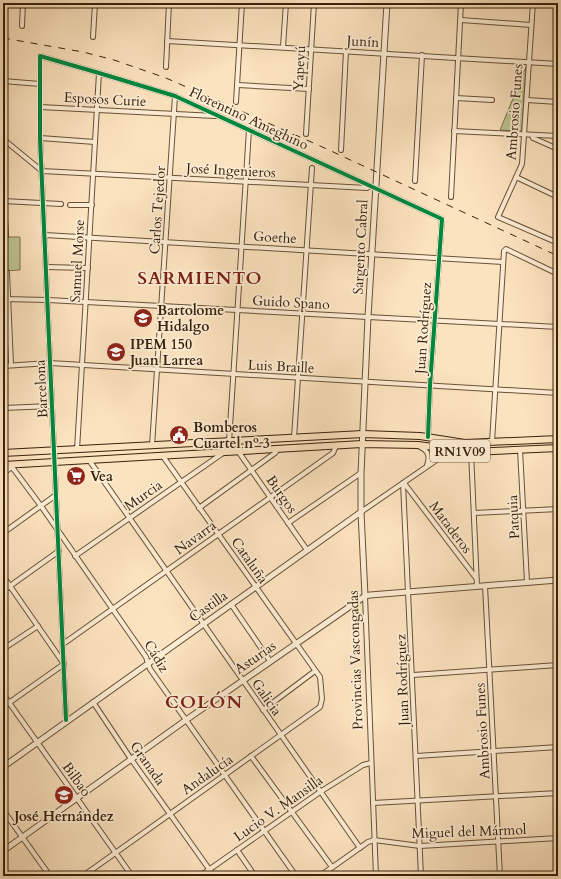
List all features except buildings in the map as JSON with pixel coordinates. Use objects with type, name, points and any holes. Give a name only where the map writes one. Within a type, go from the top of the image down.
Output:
[{"type":"main road","name":"RN1V09","points":[[3,453],[294,439],[363,434],[428,437],[465,443],[558,439]]},
{"type":"main road","name":"RN1V09","points":[[8,465],[88,459],[362,444],[418,445],[471,452],[558,448]]},
{"type":"street","points":[[22,26],[23,3]]},
{"type":"street","points":[[93,38],[95,3]]},
{"type":"street","points":[[166,67],[169,3]]},
{"type":"street","points":[[236,102],[242,3]]},
{"type":"street","points":[[283,47],[286,3]]},
{"type":"street","name":"Yapeyú","points":[[306,134],[314,3]]},
{"type":"street","name":"Sargento Cabral","points":[[362,444],[373,187],[387,3]]},
{"type":"street","points":[[451,196],[461,3]]},
{"type":"street","name":"Ambrosio Funes","points":[[533,3],[522,164],[498,217],[558,243]]},
{"type":"street","points":[[461,20],[531,25]]},
{"type":"street","name":"Junín","points":[[167,41],[558,64]]},
{"type":"street","points":[[341,150],[346,51]]},
{"type":"street","points":[[415,181],[422,55]]},
{"type":"street","name":"Florentino Ameghino","points":[[40,56],[175,96],[442,219]]},
{"type":"street","name":"Barcelona","points":[[40,56],[40,138],[66,720]]},
{"type":"street","name":"Samuel Morse","points":[[77,450],[100,73]]},
{"type":"street","points":[[3,81],[40,84]]},
{"type":"street","points":[[238,85],[309,90]]},
{"type":"street","name":"Carlos Tejedor","points":[[152,446],[175,96]]},
{"type":"street","points":[[456,98],[492,100]]},
{"type":"street","points":[[526,100],[558,102]]},
{"type":"street","name":"Esposos Curie","points":[[40,107],[218,116]]},
{"type":"street","points":[[229,442],[249,130]]},
{"type":"street","points":[[454,131],[558,136]]},
{"type":"street","points":[[532,135],[533,138],[558,149]]},
{"type":"street","points":[[40,138],[95,142]]},
{"type":"street","points":[[3,139],[42,171]]},
{"type":"street","points":[[294,439],[312,168]]},
{"type":"street","name":"José Ingenieros","points":[[42,171],[367,188],[373,187]]},
{"type":"street","points":[[516,177],[558,197]]},
{"type":"street","points":[[6,236],[4,201],[61,204]]},
{"type":"street","points":[[70,205],[92,204]]},
{"type":"street","name":"Juan Rodríguez","points":[[428,437],[430,386],[442,219]]},
{"type":"street","name":"Goethe","points":[[45,235],[503,262]]},
{"type":"street","points":[[492,442],[504,252],[506,249],[558,274]]},
{"type":"street","points":[[46,267],[88,268]]},
{"type":"street","points":[[7,272],[11,365]]},
{"type":"street","name":"Guido Spano","points":[[3,299],[48,300],[558,327]]},
{"type":"street","name":"Luis Braille","points":[[3,366],[50,363],[558,393]]},
{"type":"street","points":[[3,408],[52,406]]},
{"type":"street","points":[[558,418],[558,465]]},
{"type":"street","name":"Provincias Vascongadas","points":[[362,444],[361,512],[376,876]]},
{"type":"street","points":[[418,445],[425,449],[428,453],[429,460],[427,466]]},
{"type":"street","name":"Navarra","points":[[63,644],[333,453],[336,446]]},
{"type":"street","points":[[199,508],[275,453],[278,449]]},
{"type":"street","name":"Castilla","points":[[3,767],[66,720],[451,450]]},
{"type":"street","name":"Patquia","points":[[520,450],[527,582]]},
{"type":"street","name":"Burgos","points":[[238,451],[307,550]]},
{"type":"street","name":"Murcia","points":[[76,556],[224,452]]},
{"type":"street","points":[[471,452],[476,578]]},
{"type":"street","name":"Cataluña","points":[[162,455],[320,677]]},
{"type":"street","name":"Galicia","points":[[88,459],[360,848]]},
{"type":"street","points":[[3,473],[8,465]]},
{"type":"street","name":"Cádiz","points":[[8,465],[41,506],[146,657],[150,669],[296,876]]},
{"type":"street","points":[[288,523],[361,473]]},
{"type":"street","name":"Juan Rodríguez","points":[[403,483],[421,876]]},
{"type":"street","name":"Mataderos","points":[[403,483],[476,578],[478,586]]},
{"type":"street","points":[[3,533],[56,495]]},
{"type":"street","points":[[474,514],[558,509]]},
{"type":"street","points":[[3,591],[59,551]]},
{"type":"street","points":[[3,576],[64,664],[3,707]]},
{"type":"street","name":"Asturias","points":[[3,851],[242,680],[365,596],[370,594],[558,580]]},
{"type":"street","name":"Ambrosio Funes","points":[[485,586],[500,876]]},
{"type":"street","points":[[231,604],[270,661]]},
{"type":"street","points":[[3,649],[38,626]]},
{"type":"street","points":[[412,675],[558,665]]},
{"type":"street","points":[[263,710],[315,671]]},
{"type":"street","name":"Andalucía","points":[[83,876],[320,707],[322,699],[320,677]]},
{"type":"street","name":"Bilbao","points":[[3,694],[132,876]]},
{"type":"street","name":"Granada","points":[[92,702],[214,876]]},
{"type":"street","points":[[416,756],[558,747]]},
{"type":"street","points":[[251,756],[332,868]]},
{"type":"street","name":"Lucio V. Mansilla","points":[[200,876],[320,792],[363,765],[371,763]]},
{"type":"street","points":[[373,803],[558,793]]},
{"type":"street","points":[[3,810],[50,876]]},
{"type":"street","name":"Miguel del Mármol","points":[[374,840],[420,846],[558,838]]},
{"type":"street","points":[[320,876],[368,842],[374,840]]},
{"type":"street","points":[[237,850],[255,876]]},
{"type":"green space","points":[[526,67],[522,130],[500,130]]},
{"type":"green space","points":[[3,237],[20,237],[20,270],[3,271]]},
{"type":"railway","points":[[3,38],[83,52],[114,60],[166,78],[318,145],[558,256]]},
{"type":"cycle path","points":[[66,720],[40,138],[40,56],[175,96],[442,219],[430,385],[428,437]]},
{"type":"place","name":"Bartolome Hidalgo","points":[[143,318]]},
{"type":"place","name":"IPEM 150 Juan Larrea","points":[[116,352]]},
{"type":"place","name":"Bomberos Cuartel nº 3","points":[[179,435]]},
{"type":"place","name":"Vea","points":[[76,476]]},
{"type":"place","name":"José Hernández","points":[[64,795]]},
{"type":"district","name":"SARMIENTO","points":[[200,278]]},
{"type":"district","name":"COLÓN","points":[[204,702]]}]
